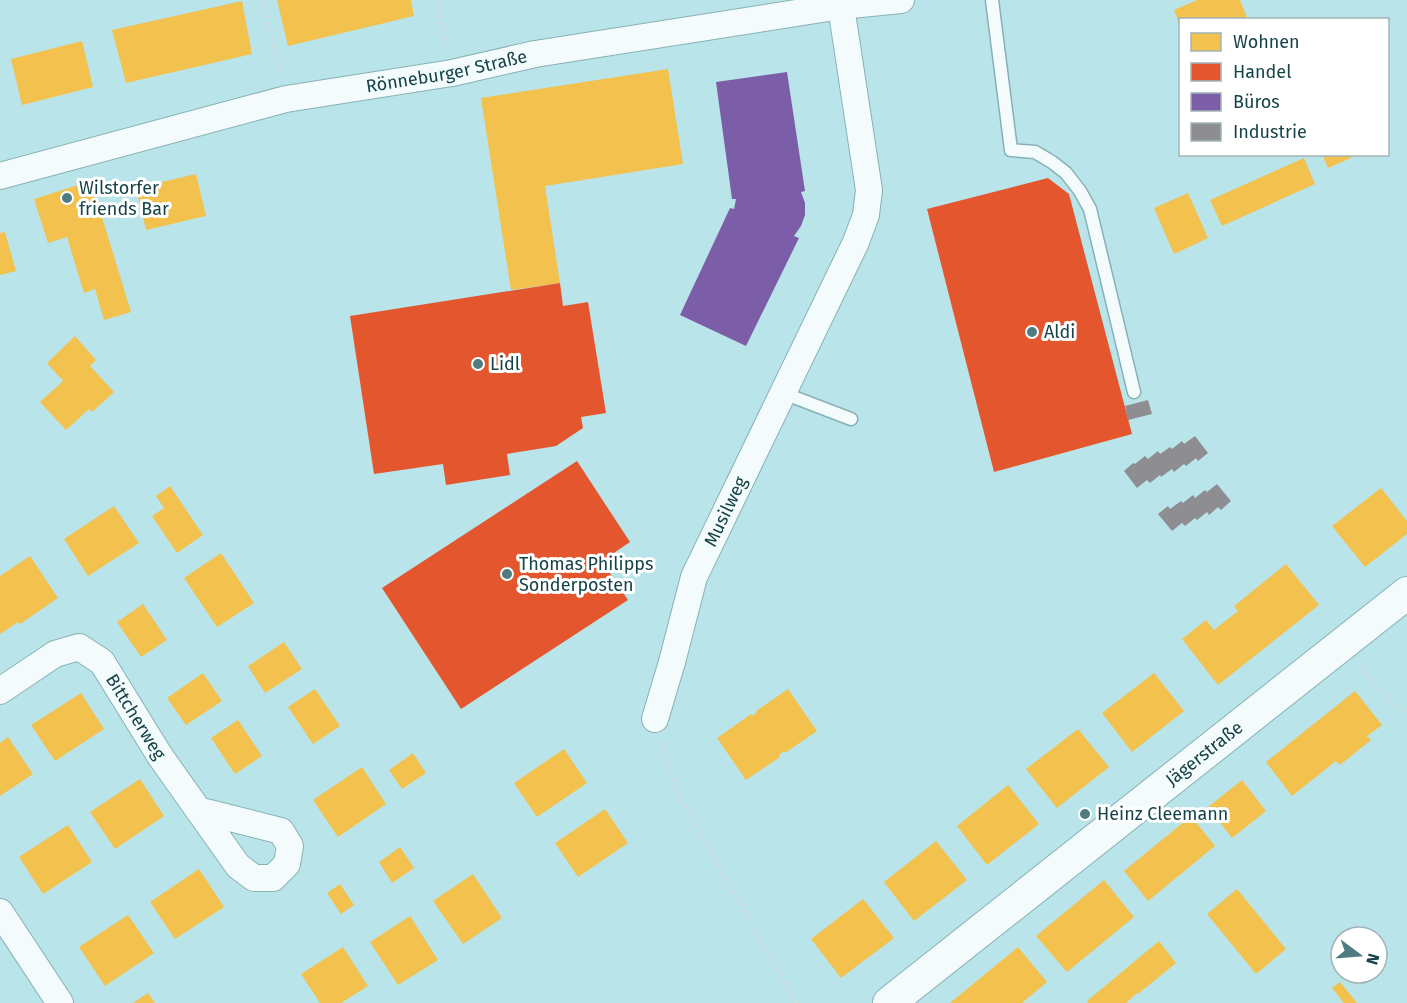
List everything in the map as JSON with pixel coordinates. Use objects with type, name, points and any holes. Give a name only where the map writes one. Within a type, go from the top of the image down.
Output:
[{"type":"street","name":"Rönneburger Straße","points":[[0,176],[286,99],[452,73],[535,54],[841,3],[901,0]]},
{"type":"street","name":"Musilweg","points":[[655,719],[694,577],[856,242],[866,215],[869,190],[841,3]]},
{"type":"street","name":"Jägerstraße","points":[[889,1003],[1407,593]]},
{"type":"street","name":"Bittcherweg","points":[[0,691],[55,654],[79,647],[102,662],[160,756],[198,810]]},
{"type":"street","points":[[0,912],[60,1003]]},
{"type":"lane","points":[[992,0],[1011,150],[1035,152],[1052,162],[1066,173],[1090,209],[1134,392]]},
{"type":"lane","points":[[783,393],[851,419]]},
{"type":"path","points":[[263,0],[286,99]]},
{"type":"path","points":[[437,0],[452,73]]},
{"type":"path","points":[[1343,644],[1379,690],[1407,716]]},
{"type":"path","points":[[655,719],[676,790],[796,1003]]},
{"type":"building: Wohnen","points":[[277,0],[411,0],[414,16],[288,46]]},
{"type":"building: Wohnen","points":[[1197,0],[1240,0],[1247,18],[1179,18],[1179,23],[1174,10]]},
{"type":"building: Wohnen","points":[[242,1],[252,54],[126,83],[112,30]]},
{"type":"building: Wohnen","points":[[82,41],[93,87],[22,105],[11,59]]},
{"type":"building: Wohnen","points":[[668,69],[683,164],[545,186],[560,283],[511,290],[481,98]]},
{"type":"building: Wohnen","points":[[1323,156],[1350,156],[1351,158],[1328,168]]},
{"type":"building: Wohnen","points":[[1304,158],[1315,184],[1222,226],[1210,200]]},
{"type":"building: Wohnen","points":[[196,174],[206,216],[146,230],[136,188]]},
{"type":"building: Wohnen","points":[[91,181],[131,312],[104,320],[95,289],[84,293],[67,237],[48,243],[34,199]]},
{"type":"building: Wohnen","points":[[1188,193],[1208,238],[1174,254],[1154,208]]},
{"type":"building: Wohnen","points":[[5,232],[16,271],[0,275],[0,233]]},
{"type":"building: Wohnen","points":[[75,336],[96,360],[90,366],[114,392],[92,412],[89,409],[66,430],[40,402],[63,381],[47,363]]},
{"type":"building: Wohnen","points":[[170,486],[203,535],[177,553],[152,516],[164,508],[156,496]]},
{"type":"building: Wohnen","points":[[1381,488],[1407,521],[1407,534],[1365,567],[1332,526]]},
{"type":"building: Wohnen","points":[[114,506],[139,543],[88,576],[64,539]]},
{"type":"building: Wohnen","points":[[221,553],[254,603],[217,627],[184,578]]},
{"type":"building: Wohnen","points":[[30,556],[58,598],[20,624],[18,622],[0,634],[0,576]]},
{"type":"building: Wohnen","points":[[1286,564],[1319,605],[1218,685],[1182,639],[1206,620],[1214,630],[1238,611],[1234,606]]},
{"type":"building: Wohnen","points":[[143,604],[167,640],[141,657],[117,622]]},
{"type":"building: Wohnen","points":[[284,642],[302,669],[265,693],[248,666]]},
{"type":"building: Wohnen","points":[[203,673],[222,701],[186,725],[167,698]]},
{"type":"building: Wohnen","points":[[1154,673],[1184,711],[1132,752],[1102,713]]},
{"type":"building: Wohnen","points":[[315,689],[340,726],[313,744],[288,707]]},
{"type":"building: Wohnen","points":[[788,689],[817,731],[785,753],[784,751],[779,755],[780,757],[746,780],[717,738]]},
{"type":"building: Wohnen","points":[[1355,691],[1382,725],[1367,736],[1371,740],[1340,765],[1336,761],[1292,796],[1266,762]]},
{"type":"building: Wohnen","points":[[81,693],[104,729],[55,761],[31,725]]},
{"type":"building: Wohnen","points":[[238,720],[262,756],[235,774],[211,738]]},
{"type":"building: Wohnen","points":[[1078,729],[1109,767],[1057,808],[1026,769]]},
{"type":"building: Wohnen","points":[[8,737],[33,774],[0,796],[0,743]]},
{"type":"building: Wohnen","points":[[564,749],[587,783],[537,817],[514,783]]},
{"type":"building: Wohnen","points":[[413,753],[426,773],[402,789],[389,770]]},
{"type":"building: Wohnen","points":[[362,767],[386,804],[338,837],[313,800]]},
{"type":"building: Wohnen","points":[[140,779],[164,816],[115,849],[90,812]]},
{"type":"building: Wohnen","points":[[1242,780],[1266,811],[1232,838],[1208,807]]},
{"type":"building: Wohnen","points":[[1008,785],[1039,824],[987,865],[957,826]]},
{"type":"building: Wohnen","points":[[605,809],[628,843],[578,877],[555,843]]},
{"type":"building: Wohnen","points":[[1191,816],[1215,846],[1148,901],[1124,871]]},
{"type":"building: Wohnen","points":[[68,825],[92,862],[43,894],[19,857]]},
{"type":"building: Wohnen","points":[[936,841],[967,880],[914,921],[884,882]]},
{"type":"building: Wohnen","points":[[400,847],[414,868],[392,883],[379,862]]},
{"type":"building: Wohnen","points":[[199,869],[224,907],[175,939],[150,902]]},
{"type":"building: Wohnen","points":[[473,874],[502,918],[463,944],[433,901]]},
{"type":"building: Wohnen","points":[[1104,880],[1134,917],[1067,972],[1036,936]]},
{"type":"building: Wohnen","points":[[340,884],[354,905],[341,914],[327,893]]},
{"type":"building: Wohnen","points":[[1237,889],[1286,949],[1256,974],[1207,914]]},
{"type":"building: Wohnen","points":[[863,899],[894,938],[841,978],[811,939]]},
{"type":"building: Wohnen","points":[[128,915],[154,953],[105,986],[79,947]]},
{"type":"building: Wohnen","points":[[410,916],[438,960],[398,985],[370,942]]},
{"type":"building: Wohnen","points":[[1159,941],[1176,963],[1126,1003],[1088,1003],[1087,1001]]},
{"type":"building: Wohnen","points":[[343,947],[368,986],[341,1003],[320,1003],[301,974]]},
{"type":"building: Wohnen","points":[[1018,947],[1047,982],[1022,1003],[950,1003]]},
{"type":"building: Wohnen","points":[[1342,985],[1357,1003],[1344,1003],[1332,988]]},
{"type":"building: Wohnen","points":[[148,993],[155,1003],[133,1003]]},
{"type":"building: Handel","name":"Aldi","points":[[1048,178],[1069,194],[1132,434],[994,472],[927,209]]},
{"type":"building: Handel","name":"Lidl","points":[[560,283],[563,306],[588,302],[606,413],[581,417],[583,428],[556,446],[507,454],[510,475],[446,485],[443,464],[374,474],[350,316]]},
{"type":"building: Handel","name":"Thomas Philipps Sonderposten","points":[[577,461],[630,542],[602,561],[628,600],[461,709],[382,588]]},
{"type":"building: Büros","points":[[787,72],[805,191],[801,192],[805,203],[805,215],[794,236],[799,238],[746,346],[680,315],[730,208],[734,209],[736,199],[732,199],[716,82]]},
{"type":"building: Industrie","points":[[1148,400],[1152,414],[1128,420],[1125,406]]},
{"type":"building: Industrie","points":[[1195,436],[1208,453],[1198,461],[1196,458],[1174,472],[1172,469],[1161,477],[1160,475],[1150,483],[1147,480],[1137,488],[1124,471],[1145,456],[1148,459],[1158,451],[1160,454],[1170,447],[1172,449],[1182,441],[1184,444]]},
{"type":"building: Industrie","points":[[1217,484],[1231,501],[1221,510],[1218,507],[1209,515],[1207,512],[1185,526],[1182,523],[1172,531],[1158,514],[1168,506],[1170,509],[1193,495],[1195,498],[1205,490],[1207,492]]},
{"type":"place","name":"Wilstorfer friends Bar","points":[[67,198]]},
{"type":"place","name":"Aldi","points":[[1032,332]]},
{"type":"place","name":"Lidl","points":[[478,364]]},
{"type":"place","name":"Thomas Philipps Sonderposten","points":[[507,574]]},
{"type":"place","name":"Heinz Cleemann","points":[[1085,814]]}]
